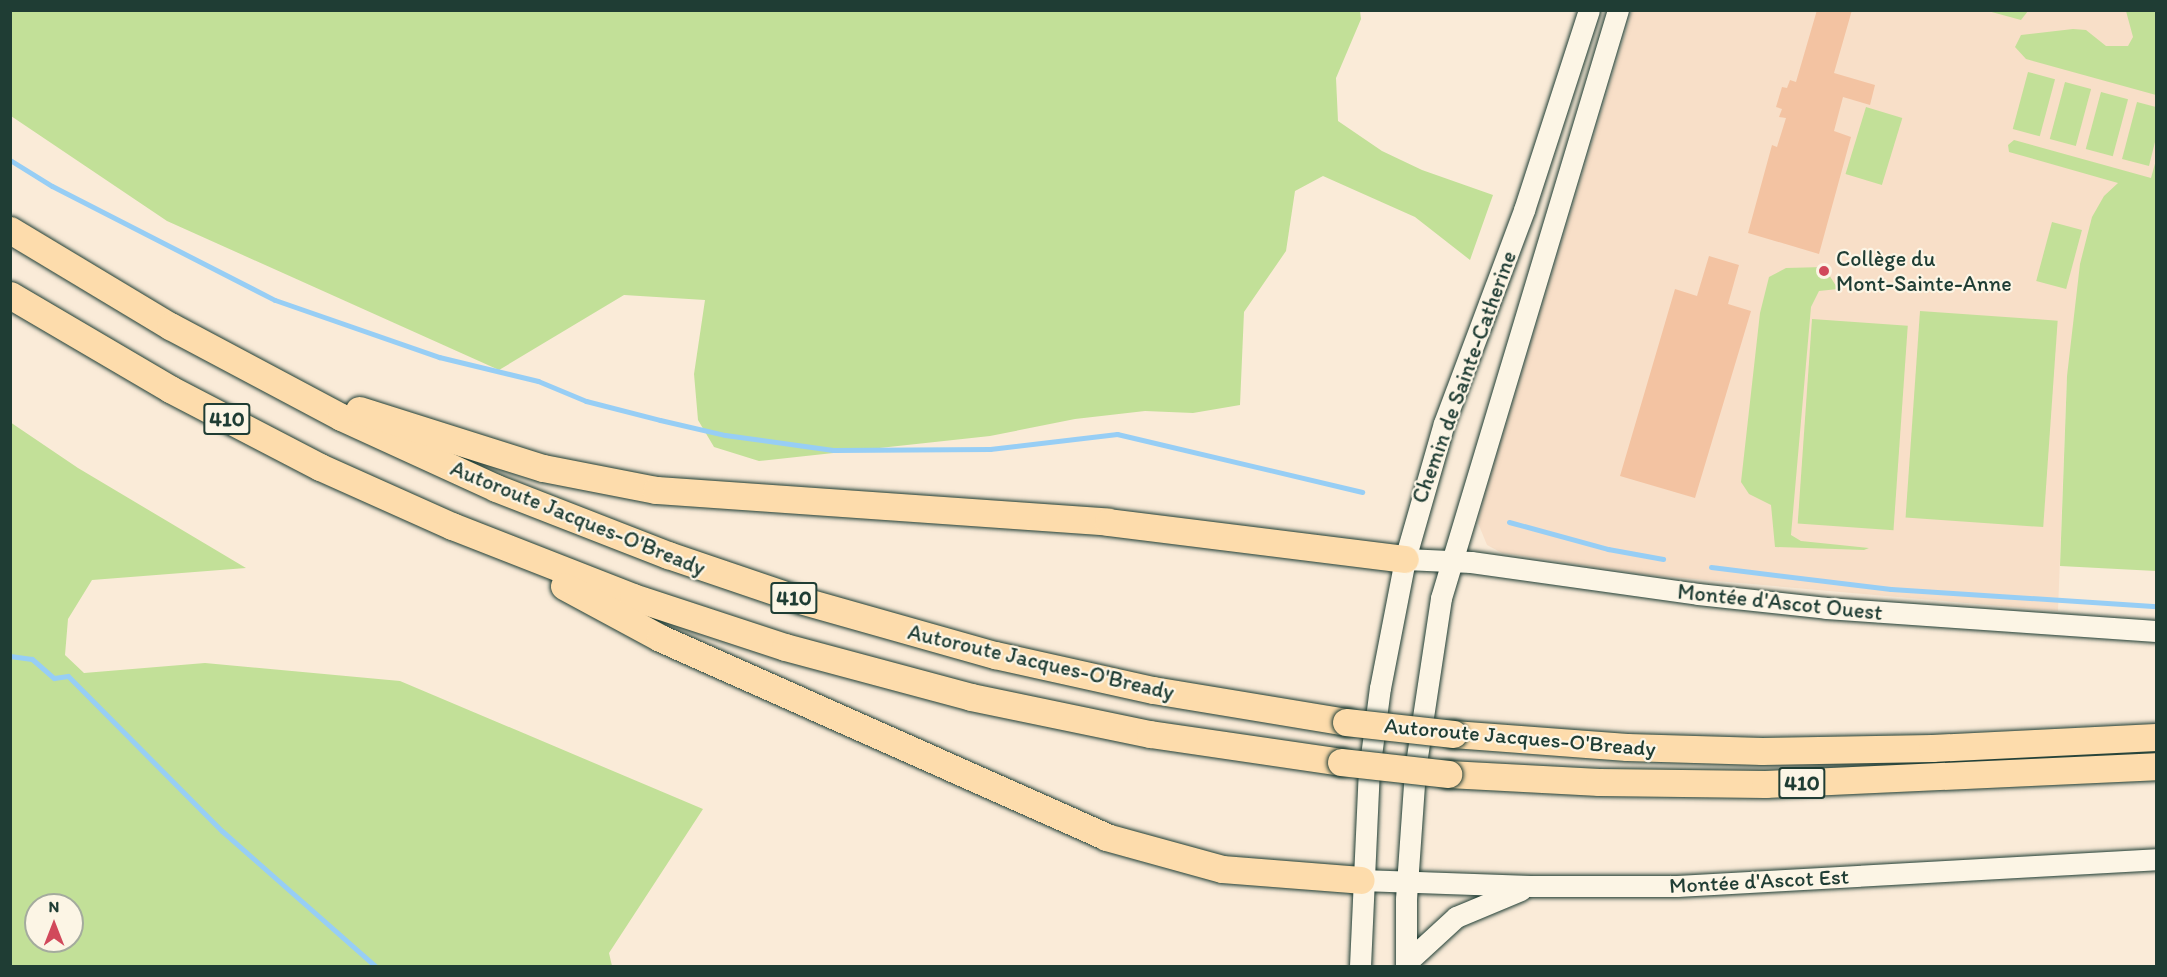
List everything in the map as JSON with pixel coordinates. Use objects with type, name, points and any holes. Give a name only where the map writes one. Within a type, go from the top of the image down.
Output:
[{"type":"highway","name":"Autoroute Jacques-O'Bready","points":[[10,230],[162,322],[272,382],[519,498],[685,562],[800,600],[1051,669],[1346,722],[1453,734],[1605,746],[1750,751],[1932,748],[2157,736]]},
{"type":"highway","name":"Autoroute Jacques-O'Bready","points":[[10,295],[246,429],[452,526],[650,603],[878,674],[1102,725],[1341,762],[1448,774],[1599,782],[1766,784],[2157,766]]},
{"type":"highway","points":[[272,382],[505,457],[619,484],[721,497],[1119,523],[1405,559]]},
{"type":"highway","points":[[452,526],[660,638],[1106,837],[1222,869],[1361,880]]},
{"type":"main road","name":"Chemin de Sainte-Catherine","points":[[1360,966],[1361,880],[1374,729],[1405,559],[1444,423],[1524,210],[1589,10]]},
{"type":"main road","name":"Chemin de Sainte-Catherine","points":[[1406,965],[1407,883],[1426,682],[1441,598],[1618,10]]},
{"type":"main road","name":"Montée d'Ascot Ouest","points":[[1405,559],[1453,561],[1727,598],[1977,621],[2157,631]]},
{"type":"main road","name":"Montée d'Ascot Est","points":[[1361,880],[1530,886],[1732,884],[2157,859]]},
{"type":"main road","points":[[1406,965],[1456,916],[1530,886]]},
{"type":"shaded area","name":"Collège du Mont-Sainte-Anne","points":[[1632,11],[2156,11],[2156,189],[2067,376],[2058,611],[1648,575],[1502,553],[1487,545],[1478,523],[1486,491]]},
{"type":"green space","points":[[1988,10],[2028,11],[2021,20]]},
{"type":"green space","points":[[10,11],[1360,11],[1361,19],[1336,78],[1338,121],[1382,151],[1422,170],[1493,195],[1470,260],[1415,217],[1323,176],[1295,191],[1286,251],[1244,312],[1240,405],[1193,413],[1145,411],[1075,419],[990,436],[759,461],[714,447],[698,420],[694,374],[705,300],[624,295],[499,370],[167,221],[11,116]]},
{"type":"green space","points":[[2126,11],[2156,11],[2156,95],[2026,59],[2015,47],[2021,35],[2073,29],[2086,30],[2106,46],[2128,46],[2133,37]]},
{"type":"green space","points":[[2028,72],[2055,79],[2040,136],[2013,129]]},
{"type":"green space","points":[[2065,82],[2091,89],[2076,146],[2050,139]]},
{"type":"green space","points":[[2101,92],[2128,99],[2113,156],[2086,149]]},
{"type":"green space","points":[[2137,102],[2156,107],[2156,138],[2149,166],[2122,159]]},
{"type":"green space","points":[[1866,107],[1902,118],[1882,185],[1846,174]]},
{"type":"green space","points":[[2014,140],[2151,178],[2156,160],[2156,571],[2060,566],[2067,376],[2080,264],[2092,217],[2104,196],[2118,183],[2009,152],[2008,145]]},
{"type":"green space","points":[[2052,222],[2082,230],[2066,289],[2036,281]]},
{"type":"green space","points":[[1824,267],[1838,289],[1819,291],[1811,307],[1791,535],[1801,541],[1869,548],[1864,550],[1775,547],[1771,505],[1749,494],[1741,482],[1760,313],[1769,277],[1786,268]]},
{"type":"green space","points":[[1920,311],[2058,321],[2043,527],[1906,517]]},
{"type":"green space","points":[[1812,319],[1908,326],[1893,530],[1798,524]]},
{"type":"green space","points":[[10,422],[78,468],[246,568],[92,580],[68,619],[65,655],[84,673],[205,663],[400,681],[703,809],[609,953],[612,966],[11,966]]},
{"type":"building","points":[[1817,10],[1852,10],[1834,73],[1875,85],[1870,105],[1843,97],[1834,131],[1851,137],[1819,254],[1748,233],[1772,145],[1777,147],[1786,118],[1779,117],[1782,109],[1776,107],[1782,87],[1787,88],[1790,80],[1796,82]]},
{"type":"building","points":[[1709,256],[1739,265],[1728,304],[1751,311],[1695,498],[1620,476],[1675,289],[1697,296]]},
{"type":"waterway","points":[[10,160],[52,186],[275,300],[439,357],[538,381],[586,401],[660,420],[725,435],[833,450],[990,449],[1117,434],[1362,492]]},
{"type":"waterway","points":[[1509,522],[1608,549],[1663,559]]},
{"type":"waterway","points":[[1711,567],[1891,589],[2156,606]]},
{"type":"waterway","points":[[10,656],[32,659],[54,678],[68,676],[222,831],[375,966]]},
{"type":"place","name":"Collège du Mont-Sainte-Anne","points":[[1824,271]]}]
